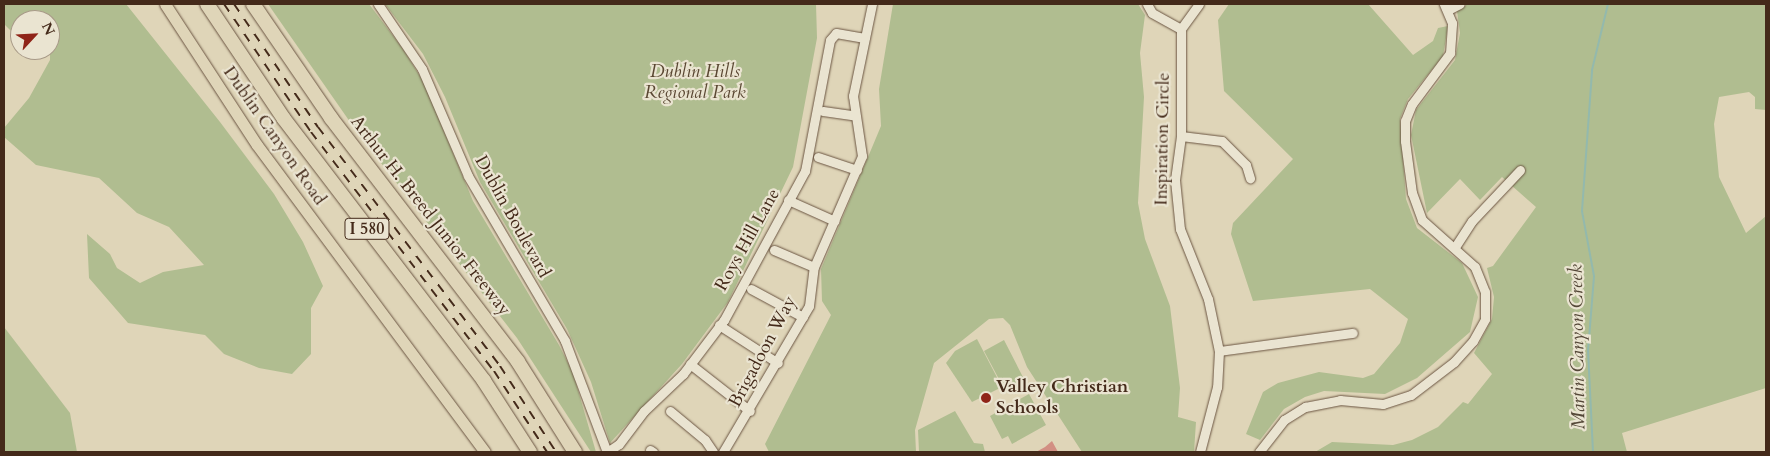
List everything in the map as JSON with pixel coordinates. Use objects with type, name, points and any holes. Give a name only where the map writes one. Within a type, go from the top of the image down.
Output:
[{"type":"highway","name":"I 580","points":[[206,4],[289,126],[484,381],[530,452]]},
{"type":"highway","name":"Arthur H. Breed Junior Freeway","points":[[252,4],[331,118],[518,362],[575,452]]},
{"type":"main road","name":"Dublin Canyon Road","points":[[165,4],[257,146],[485,452]]},
{"type":"street","name":"Dublin Boulevard","points":[[378,4],[422,68],[468,176],[565,341],[607,452]]},
{"type":"street","name":"Brigadoon Way","points":[[723,452],[750,412],[809,306],[814,267],[862,156],[853,115],[853,96],[872,4]]},
{"type":"street","points":[[1146,4],[1152,14],[1181,29],[1199,4]]},
{"type":"street","points":[[1259,452],[1284,420],[1305,407],[1327,401],[1395,401],[1411,396],[1454,362],[1480,330],[1486,300],[1475,267],[1455,247],[1422,220],[1412,193],[1404,131],[1412,104],[1450,53],[1453,32],[1446,7],[1460,4]]},
{"type":"street","name":"Inspiration Circle","points":[[1181,29],[1181,136],[1175,180],[1180,229],[1208,299],[1219,351],[1217,387],[1200,452]]},
{"type":"street","name":"Roys Hill Lane","points":[[607,452],[620,444],[644,411],[690,364],[719,326],[805,171],[830,40],[836,33],[865,38]]},
{"type":"street","points":[[823,111],[853,115]]},
{"type":"street","points":[[1181,136],[1222,141],[1246,165],[1250,178]]},
{"type":"street","points":[[818,157],[856,170]]},
{"type":"street","points":[[1455,247],[1472,221],[1520,170]]},
{"type":"street","points":[[788,200],[834,221]]},
{"type":"street","points":[[774,250],[814,267]]},
{"type":"street","points":[[752,289],[803,317]]},
{"type":"street","points":[[719,326],[778,363]]},
{"type":"street","points":[[1219,351],[1353,333]]},
{"type":"street","points":[[690,364],[750,412]]},
{"type":"street","points":[[670,410],[713,452]]},
{"type":"green space","points":[[4,4],[126,4],[220,122],[274,194],[303,242],[323,286],[311,308],[311,354],[292,374],[259,368],[224,354],[205,335],[128,323],[89,278],[87,234],[110,254],[117,268],[140,283],[163,272],[204,265],[169,227],[137,213],[99,178],[36,165],[4,137],[4,128],[29,98],[50,60],[60,60],[60,10],[10,10],[10,30],[4,24]]},
{"type":"green space","points":[[268,4],[369,4],[403,49],[423,81],[473,201],[559,345],[573,373],[596,452],[591,452],[517,338],[357,132]]},
{"type":"green space","name":"Dublin Hills Regional Park","points":[[385,4],[816,4],[817,38],[793,167],[728,302],[682,364],[610,443],[591,382],[567,329],[480,182],[445,97],[423,54]]},
{"type":"green space","points":[[893,4],[1138,4],[1145,15],[1140,53],[1144,97],[1138,203],[1145,239],[1170,306],[1180,388],[1178,417],[1196,422],[1194,452],[1082,452],[1027,367],[1010,325],[1003,318],[989,319],[934,363],[915,430],[916,452],[769,452],[765,444],[831,315],[822,301],[821,269],[881,126],[879,89]]},
{"type":"green space","points":[[1229,4],[1368,4],[1413,55],[1433,41],[1438,28],[1448,26],[1443,56],[1408,99],[1400,119],[1406,199],[1417,228],[1462,263],[1478,297],[1470,332],[1417,378],[1385,394],[1324,391],[1305,397],[1284,409],[1260,440],[1246,434],[1263,392],[1278,383],[1319,372],[1363,378],[1374,374],[1400,343],[1408,319],[1370,289],[1253,301],[1231,234],[1233,223],[1293,159],[1224,91],[1218,20]]},
{"type":"green space","points":[[1468,4],[1766,4],[1766,110],[1755,109],[1755,97],[1749,92],[1719,97],[1714,124],[1719,177],[1746,233],[1766,216],[1766,388],[1622,433],[1627,452],[1315,452],[1332,442],[1393,445],[1412,440],[1438,427],[1463,402],[1468,404],[1492,374],[1474,353],[1492,319],[1494,297],[1487,268],[1493,266],[1536,207],[1502,177],[1480,200],[1460,179],[1427,213],[1411,135],[1416,110],[1455,60],[1460,33],[1457,11]]},
{"type":"green space","points":[[4,327],[70,413],[77,452],[4,452]]},
{"type":"green space","points":[[977,339],[1002,387],[972,402],[946,363],[955,351]]},
{"type":"green space","points":[[1004,340],[1026,383],[1016,388],[1013,382],[1001,383],[984,351]]},
{"type":"green space","points":[[1029,394],[1046,425],[1012,444],[1008,436],[1002,439],[990,416]]},
{"type":"green space","points":[[955,411],[974,443],[983,444],[985,452],[919,452],[918,430]]},
{"type":"building","points":[[1052,441],[1058,452],[1036,452],[1045,447]]},
{"type":"waterway","name":"Martin Canyon Creek","points":[[1593,452],[1588,351],[1594,276],[1582,211],[1592,70],[1608,4]]},
{"type":"railway","points":[[224,4],[311,132],[494,371],[547,452]]},
{"type":"railway","points":[[234,4],[318,127],[500,366],[556,452]]},
{"type":"place","name":"Valley Christian Schools","points":[[986,398]]}]
